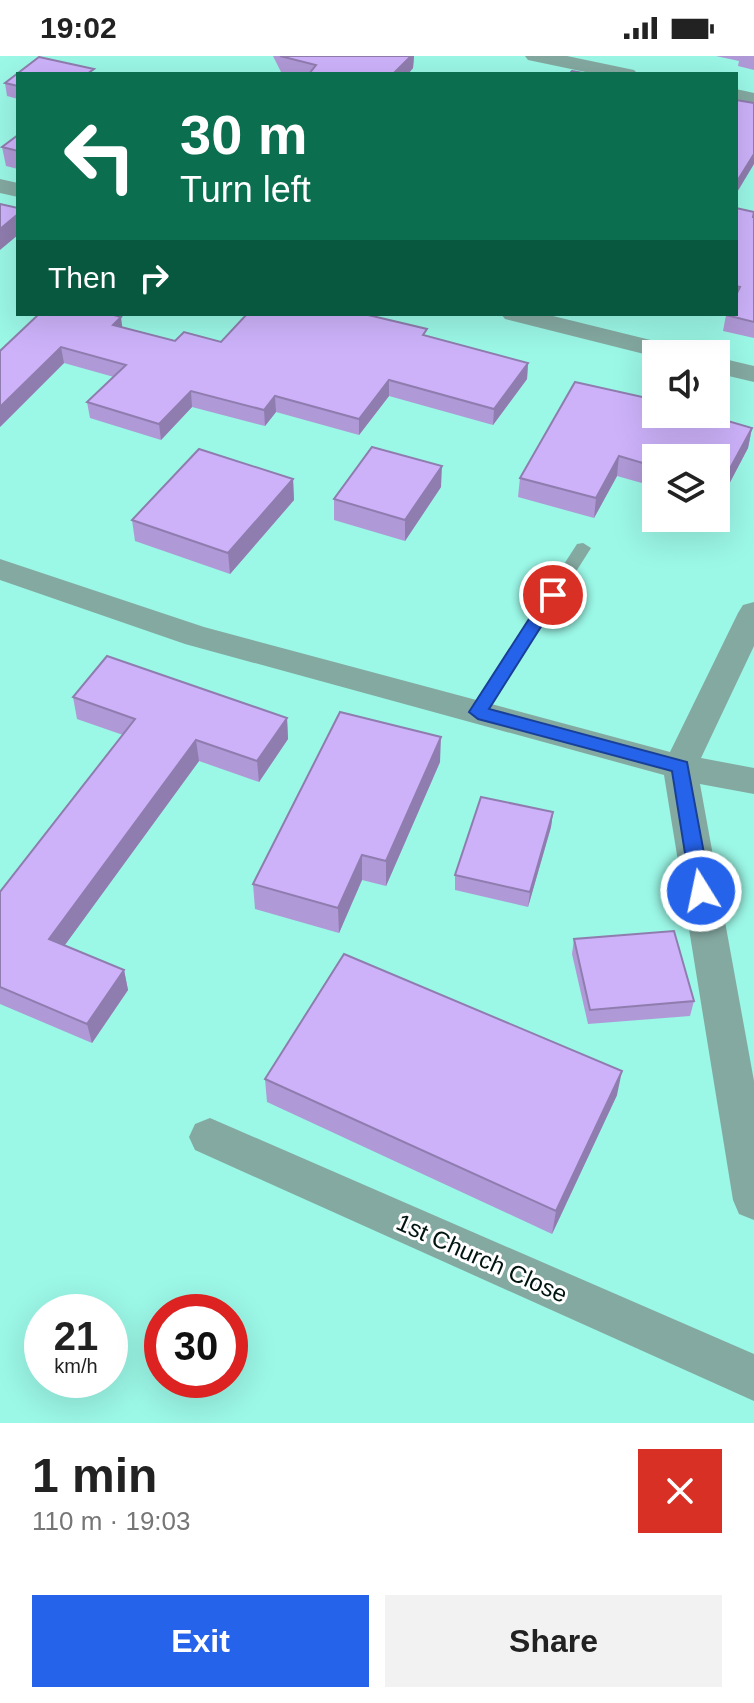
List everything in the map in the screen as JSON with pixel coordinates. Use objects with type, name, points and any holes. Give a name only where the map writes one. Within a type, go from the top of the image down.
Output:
[{"type":"street","points":[[535,56],[617,72]]},
{"type":"street","points":[[522,316],[642,346]]},
{"type":"street","points":[[730,368],[754,374]]},
{"type":"street","points":[[0,569],[196,636],[680,767],[754,781]]},
{"type":"street","points":[[754,613],[680,767],[754,1200]]},
{"type":"street","name":"1st Church Close","points":[[210,1137],[754,1378]]},
{"type":"lane","points":[[478,712],[583,548]]},
{"type":"building","points":[[280,56],[411,56],[395,72],[311,72],[316,65]]},
{"type":"building","points":[[39,57],[94,69],[90,72],[19,72]]},
{"type":"building","points":[[16,75],[16,86],[5,83]]},
{"type":"building","points":[[738,100],[754,103],[754,154],[738,180]]},
{"type":"building","points":[[16,136],[16,150],[2,147]]},
{"type":"building","points":[[0,204],[16,208],[16,216],[0,229]]},
{"type":"building","points":[[738,208],[754,212],[754,322],[730,316],[738,316]]},
{"type":"building","points":[[37,316],[117,316],[121,317],[113,325],[175,341],[184,332],[221,342],[245,316],[372,316],[427,329],[423,335],[528,363],[494,409],[389,380],[359,419],[275,396],[264,410],[191,391],[159,424],[87,402],[126,365],[61,347],[0,407],[0,351]]},
{"type":"building","points":[[575,382],[642,397],[642,428],[730,428],[730,422],[752,428],[730,468],[730,444],[642,444],[642,463],[619,456],[596,498],[520,478]]},
{"type":"building","points":[[372,447],[442,466],[405,520],[334,499]]},
{"type":"building","points":[[199,449],[293,479],[228,553],[132,520]]},
{"type":"building","points":[[107,656],[287,718],[257,761],[196,740],[49,939],[124,970],[87,1024],[0,987],[0,892],[135,719],[73,697]]},
{"type":"building","points":[[340,712],[441,737],[386,861],[362,855],[338,908],[253,884]]},
{"type":"building","points":[[481,797],[553,812],[530,892],[455,875]]},
{"type":"building","points":[[674,931],[694,1001],[590,1010],[574,939]]},
{"type":"building","points":[[344,954],[622,1071],[556,1211],[265,1079]]},
{"type":"route","points":[[553,595],[478,712],[680,767],[701,891]]}]
